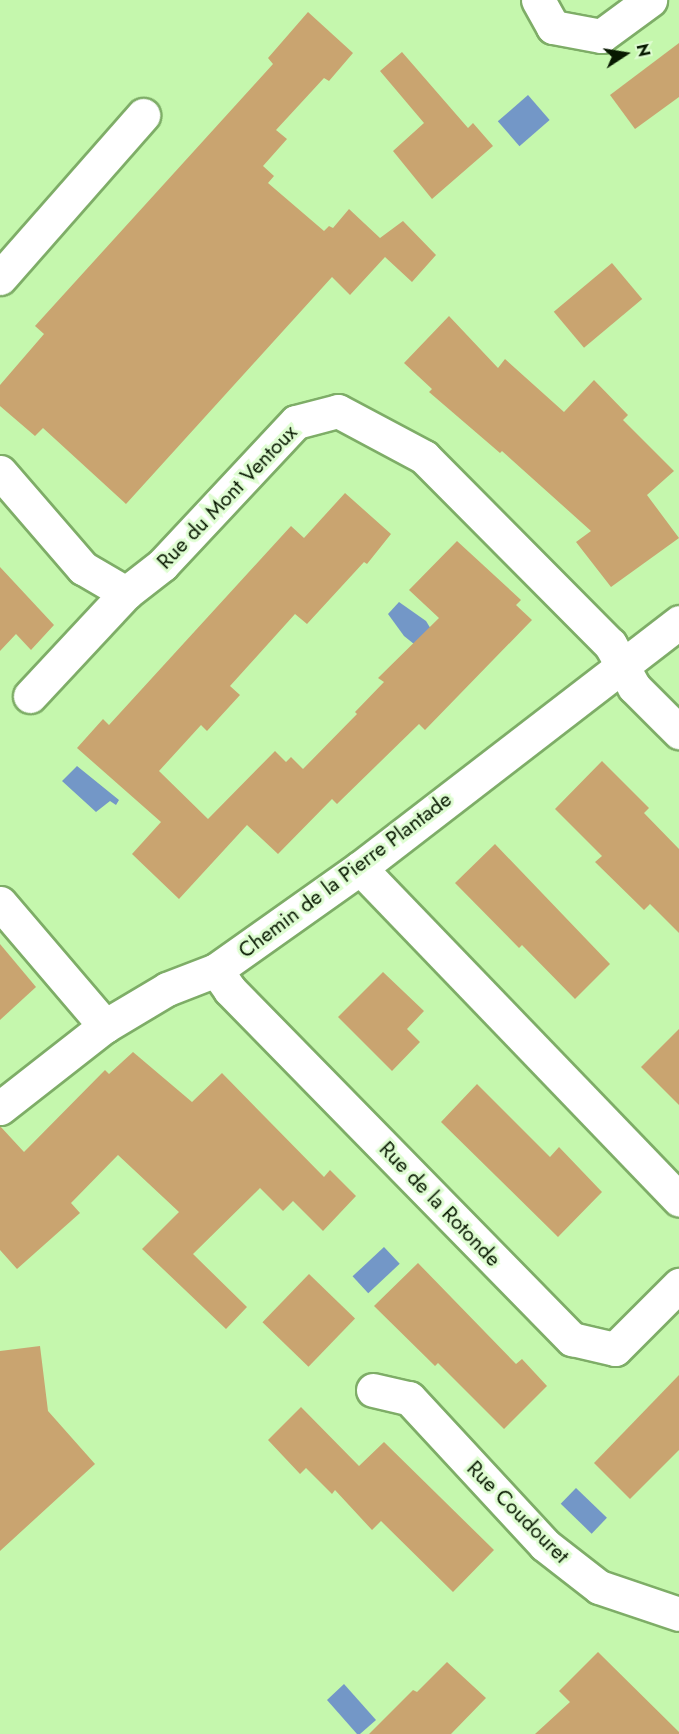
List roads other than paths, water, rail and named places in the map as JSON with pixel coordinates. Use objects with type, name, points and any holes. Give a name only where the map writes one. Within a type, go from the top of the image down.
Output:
[{"type":"street","points":[[538,0],[553,27],[601,36],[650,0]]},
{"type":"street","points":[[0,278],[143,115]]},
{"type":"street","name":"Rue du Mont Ventoux","points":[[30,696],[126,593],[162,565],[297,423],[338,411],[424,457],[610,644],[634,687],[679,732]]},
{"type":"street","points":[[0,472],[83,568],[126,593]]},
{"type":"street","name":"Chemin de la Pierre Plantade","points":[[0,1108],[105,1026],[168,989],[216,970],[360,868],[679,622]]},
{"type":"street","points":[[360,868],[679,1200]]},
{"type":"street","points":[[0,903],[105,1026]]},
{"type":"street","name":"Rue de la Rotonde","points":[[216,970],[230,990],[572,1339],[615,1349],[679,1285]]},
{"type":"street","name":"Rue Coudouret","points":[[373,1390],[410,1398],[545,1545],[599,1587],[679,1614]]},
{"type":"water","points":[[528,95],[550,120],[519,146],[498,121]]},
{"type":"water","points":[[399,602],[426,621],[437,639],[424,652],[404,636],[388,614]]},
{"type":"water","points":[[77,766],[119,800],[116,805],[110,801],[96,812],[62,781]]},
{"type":"water","points":[[384,1247],[400,1264],[368,1293],[353,1276]]},
{"type":"water","points":[[576,1488],[607,1518],[592,1534],[561,1504]]},
{"type":"water","points":[[344,1684],[376,1720],[360,1734],[357,1734],[327,1700]]}]
